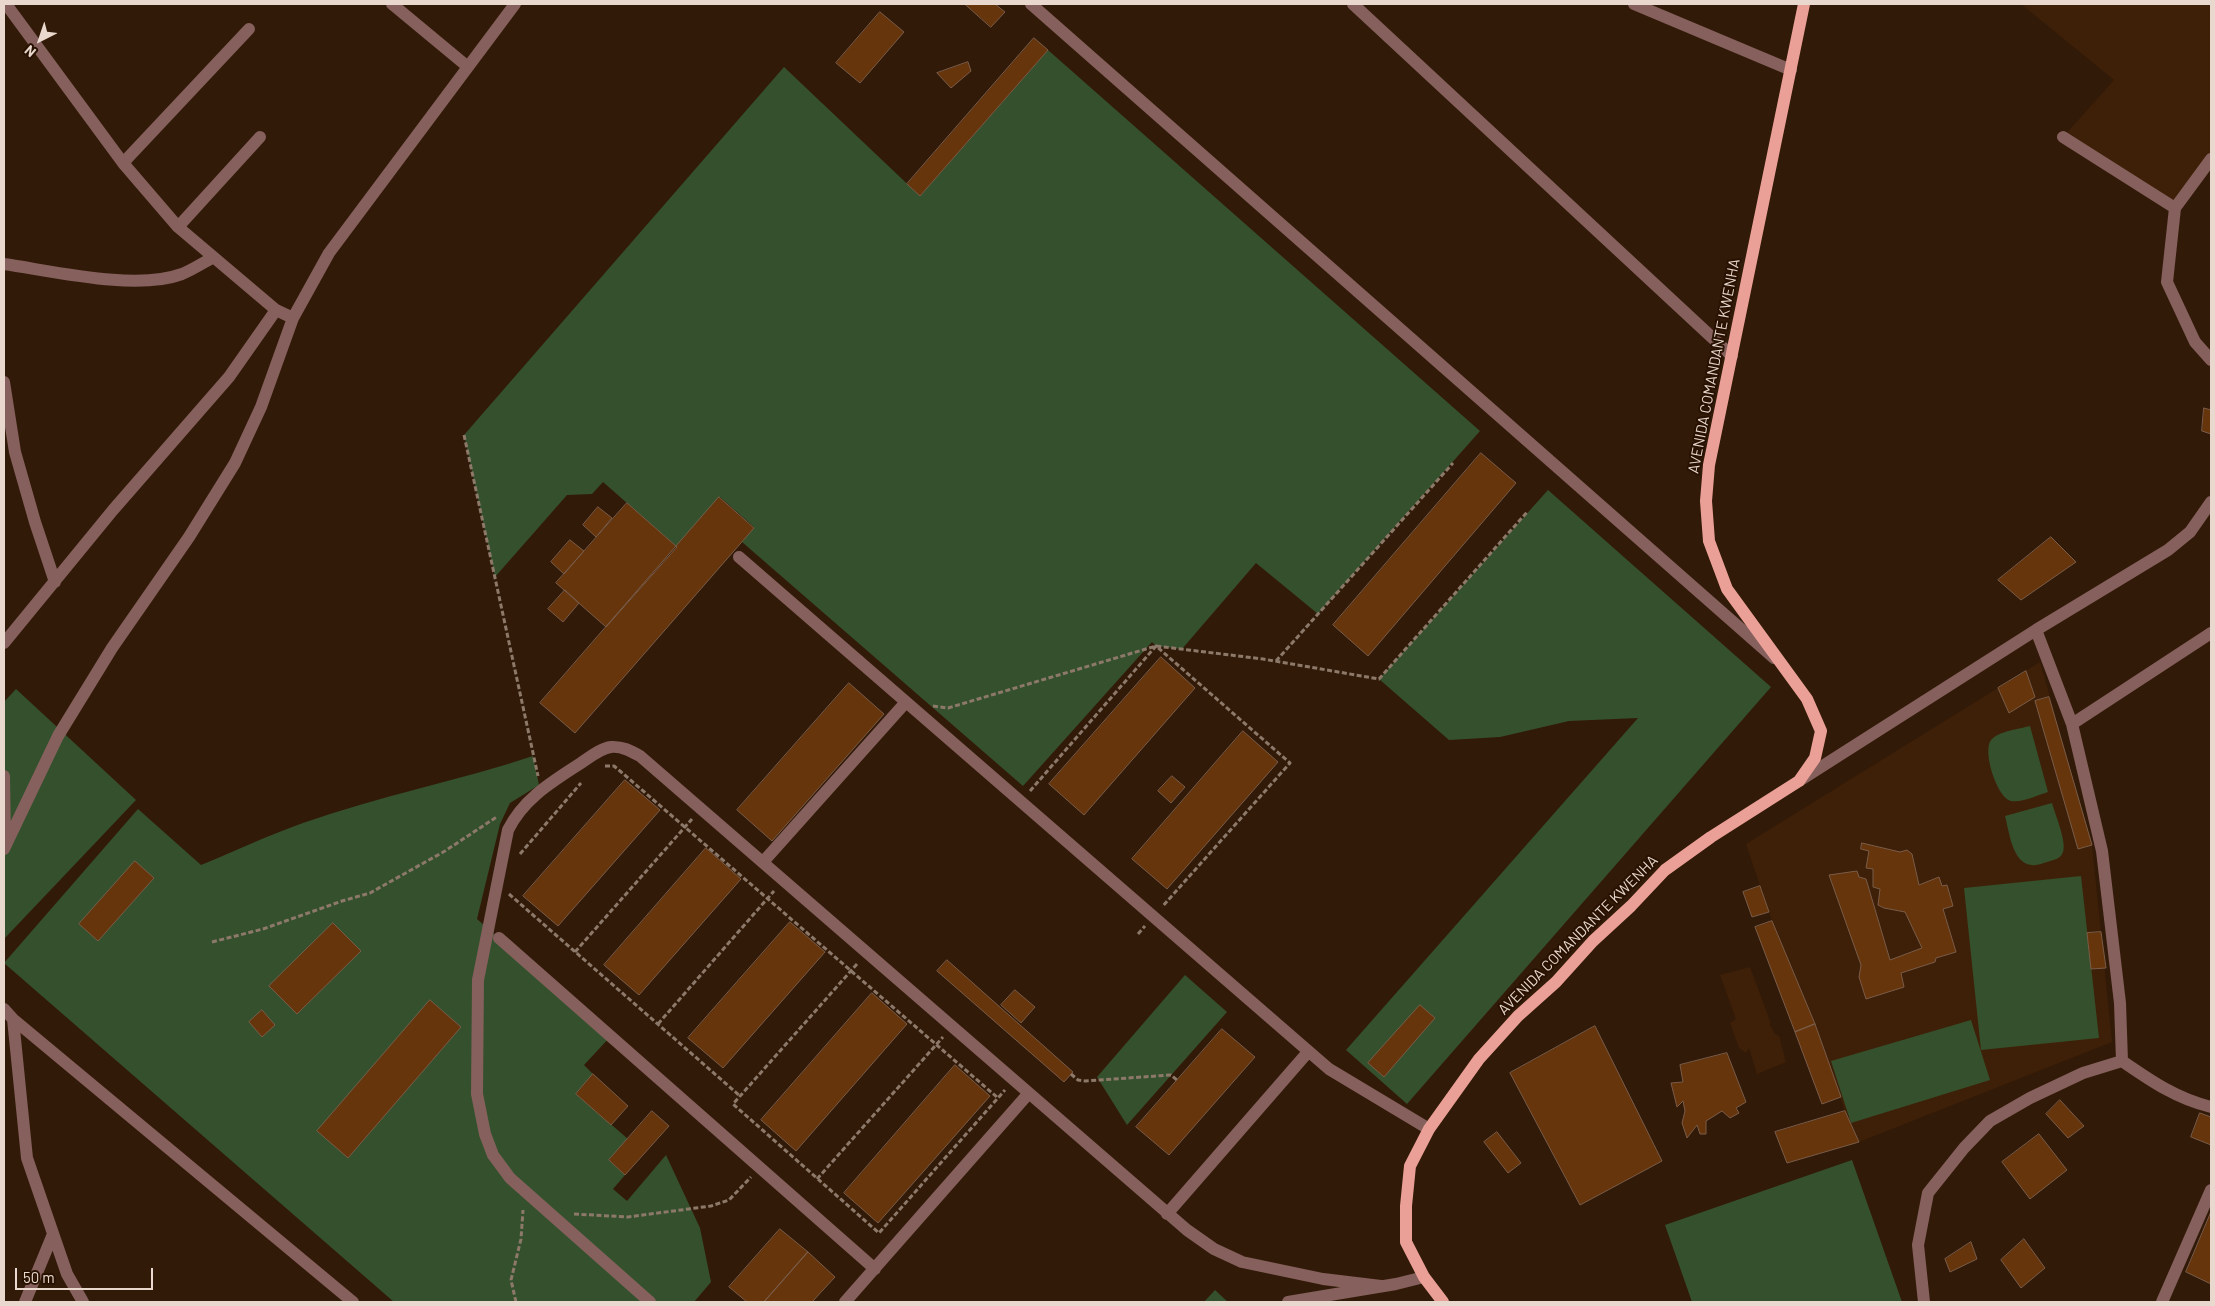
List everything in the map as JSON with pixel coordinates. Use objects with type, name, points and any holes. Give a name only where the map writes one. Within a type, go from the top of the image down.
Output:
[{"type":"main road","name":"AVENIDA COMANDANTE KWENHA","points":[[1443,1302],[1424,1277],[1406,1242],[1406,1206],[1410,1166],[1429,1129],[1479,1060],[1518,1016],[1556,982],[1593,941],[1631,906],[1665,870],[1711,837],[1799,781],[1816,758],[1820,731],[1807,699],[1727,589],[1709,540],[1706,501],[1709,466],[1804,4]]},
{"type":"street","points":[[6,4],[123,163],[178,227],[212,258],[276,310],[292,318]]},
{"type":"street","points":[[392,4],[468,67]]},
{"type":"street","points":[[4,848],[58,736],[112,648],[189,537],[235,463],[261,407],[292,318],[329,253],[515,4]]},
{"type":"street","points":[[1031,4],[1778,661]]},
{"type":"street","points":[[1353,4],[1732,356]]},
{"type":"street","points":[[1634,4],[1791,70]]},
{"type":"street","points":[[123,163],[249,29]]},
{"type":"street","points":[[178,227],[260,137]]},
{"type":"street","points":[[2063,138],[2175,208]]},
{"type":"street","points":[[2211,159],[2175,208],[2167,282],[2195,342],[2211,360]]},
{"type":"street","points":[[4,264],[115,280],[154,281],[182,274],[212,258]]},
{"type":"street","points":[[4,643],[113,510],[229,377],[276,310]]},
{"type":"street","points":[[4,382],[15,452],[55,582]]},
{"type":"street","points":[[1799,781],[2036,630],[2168,550],[2190,532],[2211,502]]},
{"type":"street","points":[[739,557],[1308,1052],[1329,1069],[1429,1129]]},
{"type":"street","points":[[2036,630],[2072,724],[2102,851],[2120,1003],[2122,1061]]},
{"type":"street","points":[[2072,724],[2211,633]]},
{"type":"street","points":[[763,862],[906,702]]},
{"type":"street","points":[[650,1302],[510,1178],[494,1155],[485,1134],[477,1094],[478,980],[508,830],[516,814],[540,789],[594,754],[609,747],[622,747],[640,756],[1187,1230],[1214,1248],[1242,1262],[1323,1279],[1381,1286]]},
{"type":"street","points":[[4,776],[4,848]]},
{"type":"street","points":[[499,938],[875,1268]]},
{"type":"street","points":[[4,1009],[353,1302]]},
{"type":"street","points":[[13,1018],[27,1158],[67,1274],[83,1302]]},
{"type":"street","points":[[1168,1214],[1308,1052]]},
{"type":"street","points":[[2122,1061],[2157,1086],[2190,1102],[2211,1108]]},
{"type":"street","points":[[1924,1302],[1918,1245],[1928,1193],[1964,1148],[1990,1121],[2030,1098],[2083,1073],[2122,1061]]},
{"type":"street","points":[[845,1302],[1029,1093]]},
{"type":"street","points":[[2162,1302],[2211,1190]]},
{"type":"street","points":[[25,1302],[53,1234]]},
{"type":"street","points":[[1288,1302],[1424,1277]]},
{"type":"path","points":[[464,434],[540,789]]},
{"type":"path","points":[[1276,661],[1453,462]]},
{"type":"path","points":[[931,705],[948,708],[1156,646],[1276,661],[1379,679],[1528,510]]},
{"type":"path","points":[[1021,802],[1156,646]]},
{"type":"path","points":[[1138,934],[1290,763],[1156,646]]},
{"type":"path","points":[[596,768],[614,766],[998,1098]]},
{"type":"path","points":[[516,858],[583,780]]},
{"type":"path","points":[[575,952],[701,809]]},
{"type":"path","points":[[212,942],[263,929],[370,893],[501,815]]},
{"type":"path","points":[[658,1024],[784,880]]},
{"type":"path","points":[[504,888],[740,1096]]},
{"type":"path","points":[[867,952],[733,1104],[879,1234],[1014,1080]]},
{"type":"path","points":[[817,1179],[952,1027]]},
{"type":"path","points":[[1070,1074],[1078,1080],[1085,1082],[1171,1075],[1177,1080]]},
{"type":"path","points":[[572,1214],[628,1217],[711,1206],[729,1200],[760,1167]]},
{"type":"path","points":[[516,1302],[511,1280],[520,1239],[524,1207]]},
{"type":"shaded area","points":[[2021,4],[2211,4],[2211,159],[2175,208],[2063,137],[2114,80]]},
{"type":"shaded area","points":[[2040,662],[2092,845],[2112,1042],[1859,1142],[1845,1111],[1815,1024],[1772,921],[1746,844]]},
{"type":"shaded area","points":[[1750,967],[1770,1025],[1775,1034],[1779,1036],[1786,1062],[1757,1074],[1749,1048],[1746,1053],[1739,1048],[1730,1023],[1736,1019],[1720,975]]},
{"type":"green space","points":[[1048,50],[1480,431],[1318,614],[1256,563],[1182,649],[1156,646],[1152,642],[1023,786],[742,542],[754,527],[720,497],[677,547],[603,482],[592,494],[567,495],[495,577],[464,435],[784,67],[920,196]]},
{"type":"green space","points":[[1548,490],[1771,687],[1407,1104],[1346,1050],[1638,718],[1569,721],[1500,737],[1449,740],[1379,679]]},
{"type":"green space","points":[[16,689],[136,800],[4,939],[4,702]]},
{"type":"green space","points":[[2030,726],[2048,792],[2025,800],[2011,801],[2001,792],[1992,774],[1988,754],[1989,746],[1991,740],[1999,734]]},
{"type":"green space","points":[[533,756],[539,785],[510,803],[500,824],[477,919],[611,1036],[584,1065],[593,1074],[576,1094],[628,1139],[609,1160],[625,1175],[613,1189],[627,1201],[666,1155],[700,1228],[711,1282],[694,1302],[394,1302],[4,963],[138,809],[201,865],[332,813]]},
{"type":"green space","points":[[2052,803],[2060,828],[2064,847],[2063,852],[2056,859],[2037,865],[2025,863],[2020,859],[2012,845],[2005,816]]},
{"type":"green space","points":[[2081,876],[2099,1038],[1981,1050],[1964,888]]},
{"type":"green space","points":[[1185,975],[1227,1012],[1127,1125],[1097,1077]]},
{"type":"green space","points":[[1971,1020],[1990,1080],[1851,1123],[1831,1061]]},
{"type":"green space","points":[[1852,1160],[1902,1302],[1692,1302],[1665,1225]]},
{"type":"green space","points":[[1215,1290],[1228,1302],[1204,1302]]},
{"type":"building","points":[[965,4],[995,4],[1005,12],[991,27]]},
{"type":"building","points":[[880,12],[904,32],[860,83],[836,63]]},
{"type":"building","points":[[1034,38],[1048,50],[920,196],[907,184]]},
{"type":"building","points":[[968,62],[971,71],[951,88],[937,73]]},
{"type":"building","points":[[2204,408],[2211,410],[2211,434],[2202,431]]},
{"type":"building","points":[[1481,453],[1516,483],[1368,656],[1333,625]]},
{"type":"building","points":[[719,497],[754,528],[575,733],[540,703]]},
{"type":"building","points":[[627,503],[677,547],[606,627],[556,583]]},
{"type":"building","points":[[598,507],[612,518],[596,537],[583,525]]},
{"type":"building","points":[[2051,537],[2076,562],[2021,600],[1998,580]]},
{"type":"building","points":[[570,540],[584,551],[564,574],[551,562]]},
{"type":"building","points":[[565,590],[579,603],[563,622],[548,609]]},
{"type":"building","points":[[1161,657],[1195,688],[1084,815],[1049,784]]},
{"type":"building","points":[[2026,671],[2035,697],[2009,713],[1998,688]]},
{"type":"building","points":[[849,683],[884,714],[772,841],[737,810]]},
{"type":"building","points":[[2049,697],[2092,845],[2078,849],[2035,701]]},
{"type":"building","points":[[1243,731],[1278,762],[1167,889],[1132,859]]},
{"type":"building","points":[[1172,776],[1185,787],[1171,803],[1158,791]]},
{"type":"building","points":[[625,780],[660,810],[558,926],[523,896]]},
{"type":"building","points":[[1862,843],[1900,852],[1907,850],[1912,854],[1919,885],[1939,877],[1942,886],[1947,885],[1953,906],[1943,909],[1956,952],[1936,958],[1935,962],[1901,973],[1904,987],[1866,999],[1859,977],[1861,965],[1829,875],[1857,871],[1859,877],[1866,879],[1890,960],[1922,948],[1905,912],[1878,905],[1880,889],[1873,887],[1873,869],[1866,868],[1869,851],[1861,849]]},
{"type":"building","points":[[706,848],[741,879],[639,995],[604,965]]},
{"type":"building","points":[[135,861],[154,878],[98,941],[79,924]]},
{"type":"building","points":[[1760,886],[1769,912],[1752,917],[1743,892]]},
{"type":"building","points":[[1772,921],[1815,1024],[1795,1032],[1755,927]]},
{"type":"building","points":[[790,922],[825,952],[723,1068],[688,1038]]},
{"type":"building","points":[[333,923],[361,951],[297,1014],[269,986]]},
{"type":"building","points":[[2101,932],[2106,968],[2091,969],[2087,933]]},
{"type":"building","points":[[947,960],[1073,1072],[1064,1082],[937,971]]},
{"type":"building","points":[[1015,990],[1035,1007],[1021,1023],[1001,1005]]},
{"type":"building","points":[[872,993],[907,1024],[796,1151],[761,1120]]},
{"type":"building","points":[[430,1000],[461,1027],[348,1158],[317,1131]]},
{"type":"building","points":[[1420,1005],[1435,1018],[1384,1077],[1368,1063]]},
{"type":"building","points":[[262,1010],[275,1025],[262,1037],[249,1022]]},
{"type":"building","points":[[1815,1024],[1841,1097],[1822,1104],[1795,1032]]},
{"type":"building","points":[[1595,1026],[1662,1161],[1580,1205],[1510,1073]]},
{"type":"building","points":[[1222,1029],[1255,1057],[1169,1155],[1136,1127]]},
{"type":"building","points":[[1727,1053],[1746,1102],[1736,1108],[1739,1113],[1730,1118],[1722,1111],[1706,1121],[1706,1134],[1700,1134],[1697,1125],[1687,1138],[1682,1123],[1685,1111],[1683,1101],[1677,1107],[1671,1083],[1683,1082],[1680,1065]]},
{"type":"building","points":[[955,1065],[990,1096],[878,1223],[844,1193]]},
{"type":"building","points":[[593,1074],[628,1106],[611,1125],[576,1094]]},
{"type":"building","points":[[2060,1100],[2084,1126],[2068,1138],[2046,1114]]},
{"type":"building","points":[[652,1111],[669,1126],[625,1175],[609,1160]]},
{"type":"building","points":[[1845,1111],[1859,1142],[1787,1163],[1775,1132]]},
{"type":"building","points":[[2200,1113],[2211,1117],[2211,1145],[2191,1137]]},
{"type":"building","points":[[1497,1132],[1521,1163],[1508,1173],[1484,1142]]},
{"type":"building","points":[[2039,1134],[2067,1170],[2030,1199],[2002,1162]]},
{"type":"building","points":[[2211,1212],[2211,1284],[2186,1272]]},
{"type":"building","points":[[780,1229],[808,1252],[764,1302],[747,1302],[729,1287]]},
{"type":"building","points":[[2024,1239],[2045,1268],[2021,1288],[2001,1260]]},
{"type":"building","points":[[1971,1242],[1977,1259],[1950,1272],[1945,1259]]},
{"type":"building","points":[[808,1252],[835,1277],[812,1302],[764,1302]]}]
